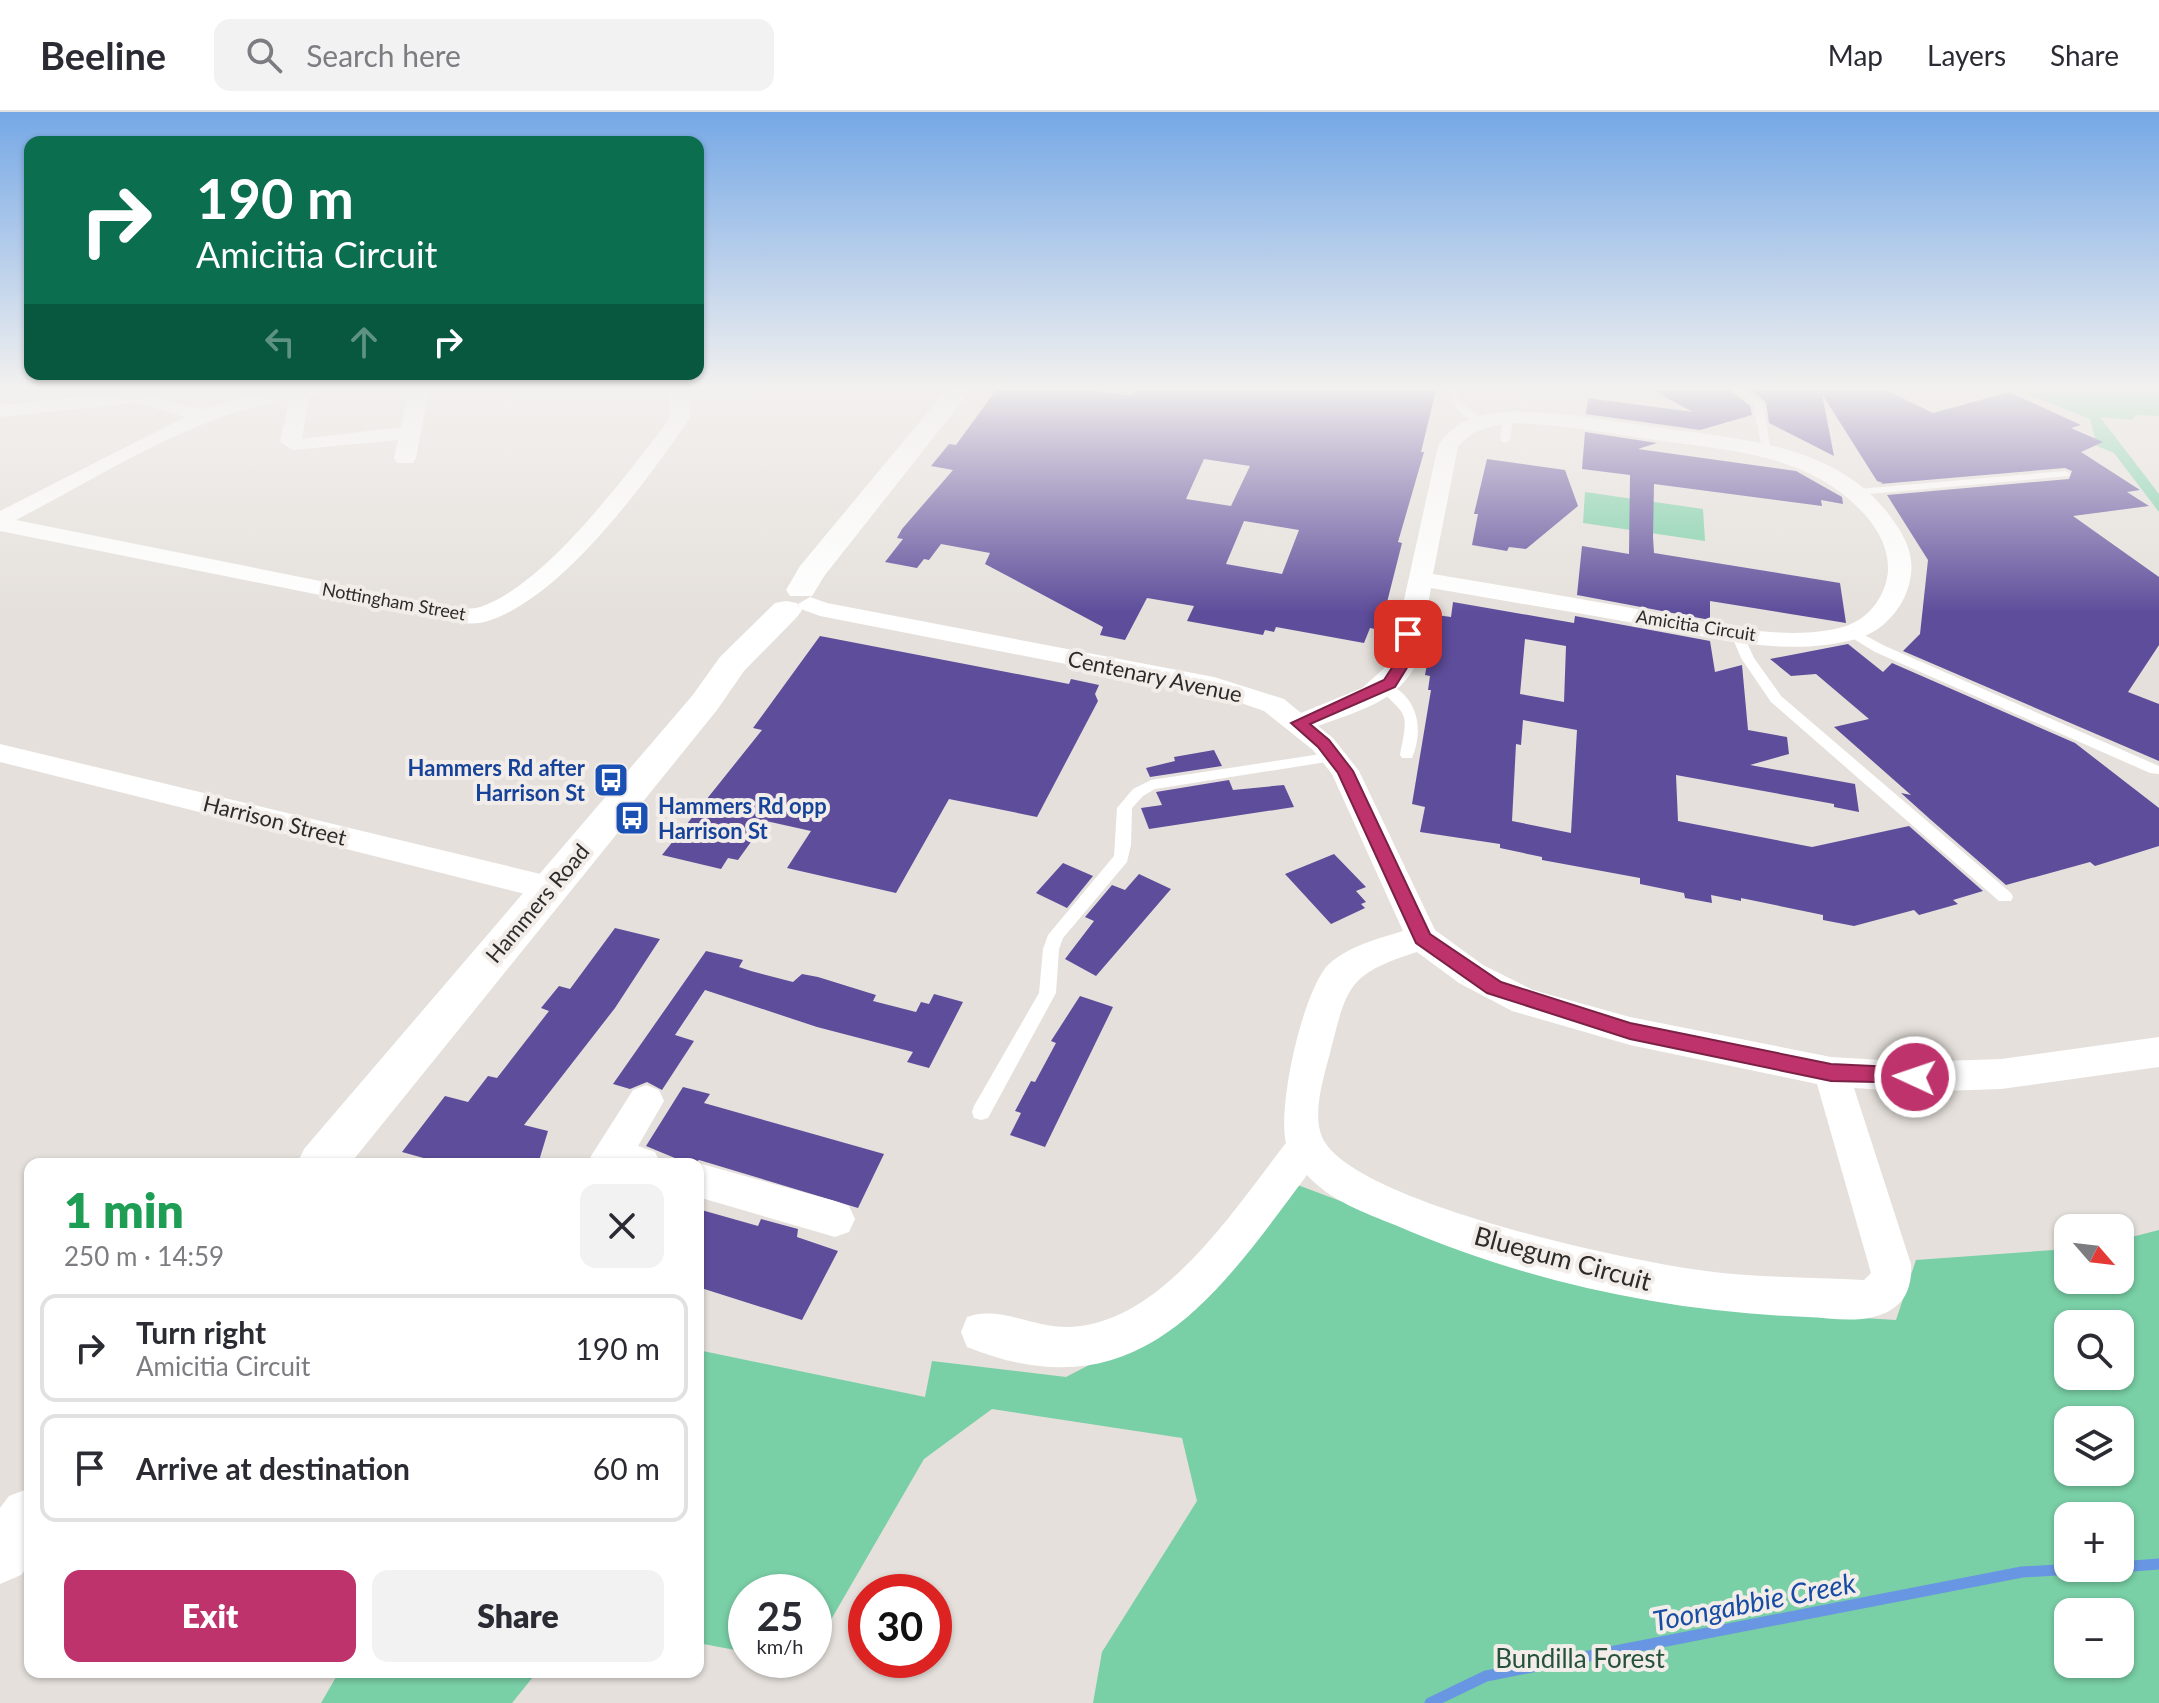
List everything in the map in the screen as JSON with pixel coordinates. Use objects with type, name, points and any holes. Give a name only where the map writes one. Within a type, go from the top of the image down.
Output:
[{"type":"street","points":[[0,522],[109,464]]},
{"type":"street","name":"Nottingham Street","points":[[0,522],[425,609],[464,616],[483,615],[523,595],[608,514],[645,464]]},
{"type":"street","name":"Hammers Road","points":[[326,1158],[705,702],[722,672],[799,601],[811,572],[899,464]]},
{"type":"street","points":[[1299,723],[1384,686],[1403,663],[1444,464]]},
{"type":"street","points":[[1809,464],[1858,492],[1890,530],[1900,567],[1899,579],[1886,609],[1853,633]]},
{"type":"street","name":"Amicitia Circuit","points":[[1420,579],[1737,634],[1819,637],[1853,633]]},
{"type":"street","name":"Centenary Avenue","points":[[799,601],[820,609],[1214,685],[1274,705],[1299,723],[1345,771],[1422,938]]},
{"type":"street","name":"Harrison Street","points":[[0,753],[549,888]]},
{"type":"street","points":[[982,1332],[1072,1348],[1112,1342],[1149,1323],[1207,1271],[1305,1147],[1302,1103],[1334,981],[1345,967],[1422,938],[1471,974],[1524,1001],[1630,1031],[1831,1072],[1915,1077],[2001,1074],[2159,1052]]},
{"type":"street","name":"Bluegum Circuit","points":[[1305,1147],[1317,1165],[1368,1194],[1426,1220],[1539,1256],[1657,1284],[1707,1291],[1864,1300],[1881,1293],[1892,1279],[1891,1264],[1831,1072]]},
{"type":"street","points":[[620,1158],[646,1101]]},
{"type":"street","points":[[704,1182],[835,1219]]},
{"type":"street","points":[[0,1554],[24,1524]]},
{"type":"lane","points":[[1858,492],[2065,474]]},
{"type":"lane","points":[[1853,633],[1880,649],[2155,770]]},
{"type":"lane","points":[[1737,634],[1748,658],[1776,699],[2005,897]]},
{"type":"lane","points":[[1384,686],[1406,702],[1414,720],[1407,755]]},
{"type":"lane","points":[[981,1112],[1047,993],[1051,949],[1056,935],[1122,858],[1120,816],[1127,802],[1151,785],[1334,757]]},
{"type":"green space","points":[[2123,464],[2136,464],[2159,494],[2159,512]]},
{"type":"green space","points":[[1585,492],[1703,509],[1705,541],[1583,523]]},
{"type":"green space","name":"Bundilla Forest","points":[[1295,1184],[1538,1275],[1736,1310],[1896,1320],[1916,1260],[2054,1250],[2054,1294],[2134,1294],[2134,1236],[2159,1230],[2159,1703],[1093,1703],[1102,1652],[1197,1501],[1182,1438],[992,1409],[924,1459],[857,1574],[848,1574],[848,1590],[832,1618],[832,1574],[728,1574],[728,1649],[704,1644],[704,1351],[925,1397],[932,1361],[1066,1377],[1195,1310]]},
{"type":"green space","points":[[336,1678],[532,1678],[512,1703],[321,1703]]},
{"type":"building","points":[[1202,464],[1186,499],[1231,506],[1250,466],[1238,464],[1420,464],[1398,542],[1402,543],[1380,630],[1370,628],[1364,643],[1276,627],[1274,632],[1265,630],[1263,635],[1187,621],[1194,606],[1147,598],[1125,640],[1100,635],[1103,627],[985,564],[990,553],[941,544],[929,560],[924,559],[917,568],[885,562],[903,539],[897,538],[902,529],[953,470],[931,466]],"holes":[[[1244,521],[1299,530],[1282,574],[1226,564]]]},
{"type":"building","points":[[1486,464],[1524,464],[1565,470],[1578,506],[1526,549],[1509,547],[1507,551],[1472,545],[1478,514],[1474,514]]},
{"type":"building","points":[[1582,464],[1747,464],[1796,471],[1842,497],[1843,504],[1821,500],[1822,506],[1654,484],[1653,537],[1654,553],[1840,583],[1846,623],[1710,601],[1710,620],[1577,595],[1582,546],[1629,554],[1630,475],[1582,469]]},
{"type":"building","points":[[1866,464],[2100,464],[2140,490],[2127,492],[2149,506],[2073,516],[2159,577],[2159,645],[2128,692],[2159,704],[2159,761],[1903,651],[1920,634],[1928,560],[1887,495],[2069,479],[2072,471],[2065,468],[1880,484],[1883,483],[1877,481]]},
{"type":"building","points":[[1453,602],[1574,623],[1575,616],[1710,641],[1715,672],[1742,665],[1748,730],[1787,737],[1789,754],[1750,765],[1855,784],[1859,812],[1834,807],[1834,804],[1676,775],[1678,821],[1812,847],[1909,826],[1983,891],[1953,900],[1958,904],[1919,915],[1914,910],[1854,926],[1823,920],[1823,915],[1741,898],[1741,901],[1711,895],[1712,903],[1685,898],[1684,893],[1640,884],[1640,878],[1542,860],[1542,857],[1500,848],[1500,844],[1420,832],[1425,807],[1412,804],[1431,690],[1428,690],[1430,676],[1425,675],[1436,615],[1451,617]],"holes":[[[1525,639],[1566,646],[1564,702],[1520,694]],[[1523,720],[1577,730],[1571,833],[1512,821],[1516,744],[1521,745]]]},
{"type":"building","points":[[820,636],[1069,684],[1071,679],[1099,685],[1095,694],[1098,701],[1037,817],[949,799],[896,893],[787,868],[811,831],[766,821],[738,860],[728,858],[721,869],[662,855],[762,730],[753,728]]},
{"type":"building","points":[[1848,644],[1883,672],[1892,663],[2075,743],[2159,808],[2159,846],[2095,866],[2090,862],[2006,885],[1901,793],[1911,795],[1834,727],[1869,719],[1816,674],[1791,676],[1770,659]]},
{"type":"building","points":[[1214,750],[1222,766],[1150,777],[1146,768],[1175,761],[1174,757]]},
{"type":"building","points":[[1229,780],[1233,790],[1284,785],[1294,807],[1149,829],[1141,808],[1162,805],[1156,792]]},
{"type":"building","points":[[1334,854],[1366,887],[1356,891],[1366,902],[1361,904],[1365,908],[1331,924],[1285,874]]},
{"type":"building","points":[[1063,863],[1093,876],[1067,908],[1036,893]]},
{"type":"building","points":[[1139,874],[1171,889],[1096,976],[1065,959],[1094,921],[1085,917],[1112,885],[1125,890]]},
{"type":"building","points":[[615,928],[660,939],[615,1008],[524,1125],[548,1131],[540,1158],[424,1158],[402,1152],[445,1096],[468,1102],[488,1076],[497,1078],[549,1011],[541,1008],[559,986],[570,989]]},
{"type":"building","points":[[706,951],[743,960],[739,967],[751,971],[793,982],[802,974],[818,977],[876,995],[873,1001],[916,1012],[921,1002],[929,1004],[934,994],[963,1002],[929,1068],[907,1062],[913,1052],[817,1027],[705,990],[675,1035],[694,1041],[662,1090],[647,1082],[630,1089],[613,1084]]},
{"type":"building","points":[[1080,996],[1113,1007],[1045,1147],[1010,1135],[1021,1113],[1015,1111],[1031,1081],[1035,1082],[1056,1043],[1051,1041]]},
{"type":"building","points":[[683,1087],[710,1094],[704,1103],[884,1154],[858,1208],[704,1162],[704,1158],[675,1158],[646,1146]]},
{"type":"building","points":[[704,1211],[758,1226],[761,1219],[798,1229],[797,1237],[838,1251],[802,1320],[704,1289]]},
{"type":"waterway","name":"Toongabbie Creek","points":[[2134,1566],[2159,1564]]},
{"type":"waterway","name":"Toongabbie Creek","points":[[1430,1703],[1486,1676],[2022,1572],[2054,1570]]},
{"type":"place","name":"Hammers Rd after Harrison St","points":[[611,780]]},
{"type":"place","name":"Hammers Rd opp Harrison St","points":[[632,818]]},
{"type":"route","points":[[1408,634],[1403,663],[1389,683],[1299,723],[1323,744],[1345,771],[1422,938],[1494,988],[1524,1001],[1572,1015],[1630,1031],[1831,1072],[1915,1077]]}]
